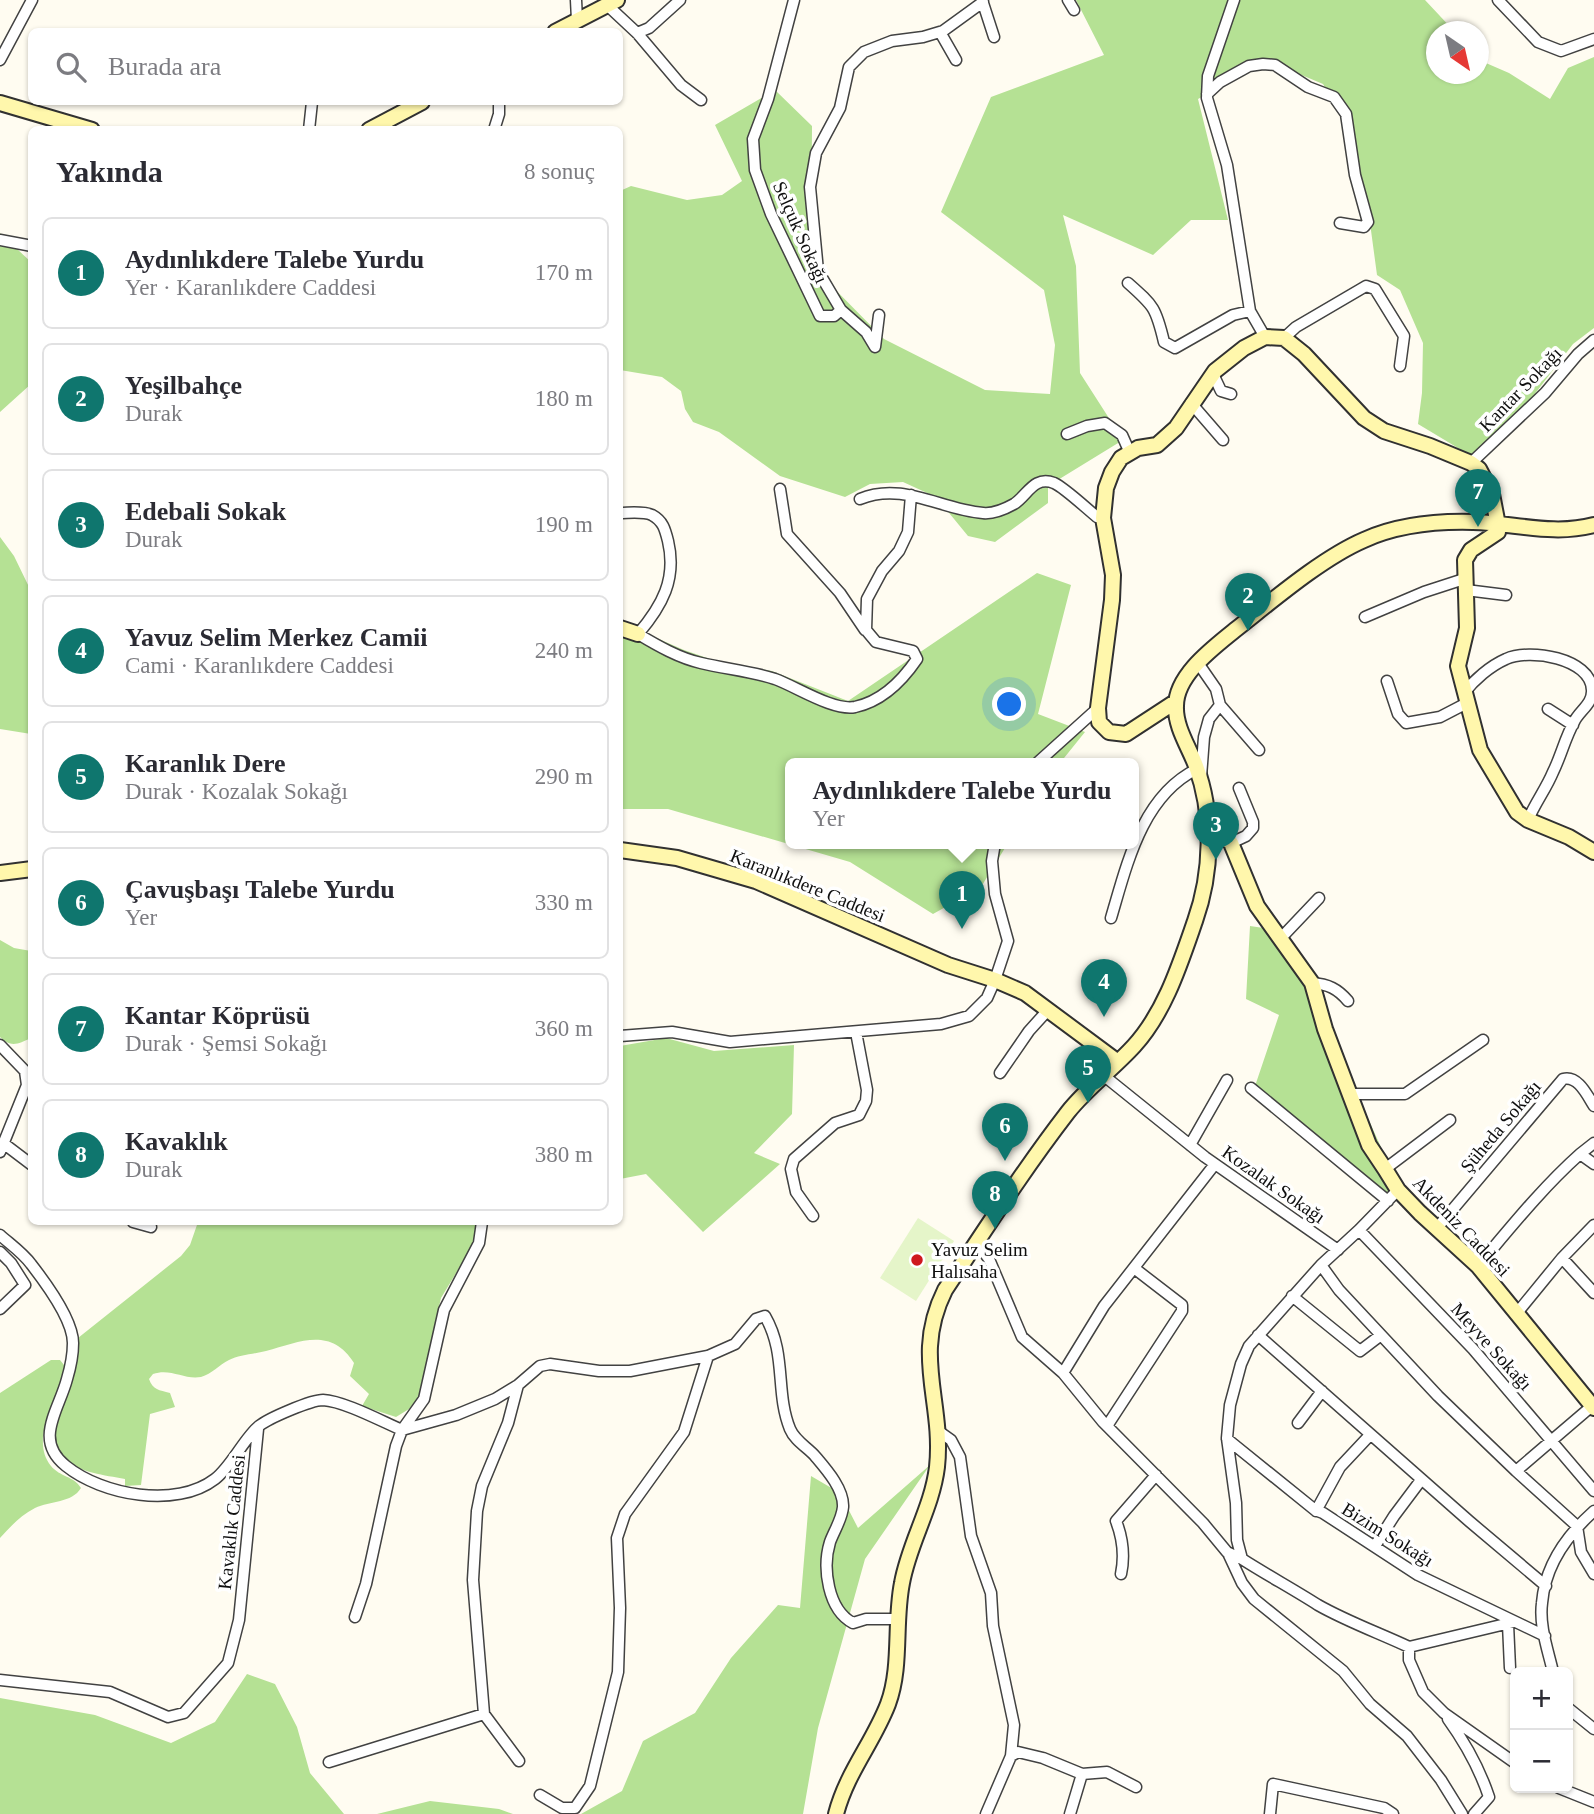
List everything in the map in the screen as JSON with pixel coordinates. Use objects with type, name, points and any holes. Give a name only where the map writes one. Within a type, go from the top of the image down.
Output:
[{"type":"street","points":[[0,60],[32,0]]},
{"type":"street","points":[[576,0],[577,20]]},
{"type":"street","points":[[637,33],[649,28],[680,0]]},
{"type":"street","name":"Selçuk Sokağı","points":[[794,0],[768,99],[753,139],[755,170],[771,214],[820,316],[834,316],[841,310]]},
{"type":"street","points":[[1234,0],[1208,76],[1207,94],[1227,165],[1250,311],[1265,337]]},
{"type":"street","points":[[1498,0],[1538,42],[1561,51],[1594,39]]},
{"type":"street","points":[[879,315],[875,347],[866,332],[841,310],[818,271],[810,187],[816,153],[840,108],[849,67],[864,52],[892,41],[940,32],[982,1],[994,37]]},
{"type":"street","points":[[562,28],[612,3],[681,85],[701,100]]},
{"type":"street","points":[[940,32],[956,60]]},
{"type":"street","points":[[1207,94],[1220,82],[1249,66],[1263,64],[1275,65],[1308,88],[1334,97],[1346,114],[1355,175],[1368,222],[1364,227],[1340,223]]},
{"type":"street","points":[[0,103],[78,126]]},
{"type":"street","points":[[309,126],[311,105]]},
{"type":"street","points":[[377,126],[416,105]]},
{"type":"street","points":[[495,126],[499,105]]},
{"type":"street","points":[[0,240],[28,245]]},
{"type":"street","points":[[1128,283],[1148,300],[1157,313],[1164,342],[1175,348],[1233,315],[1250,311]]},
{"type":"street","points":[[1284,338],[1296,327],[1366,286],[1375,289],[1404,336],[1400,366]]},
{"type":"street","points":[[1175,702],[1126,734],[1110,732],[1099,715],[1113,575],[1103,519],[1107,488],[1112,472],[1121,458],[1138,448],[1157,445],[1175,428],[1213,374],[1244,348],[1265,337],[1284,338],[1304,354],[1364,418],[1384,431],[1430,446],[1479,469],[1492,494],[1498,525],[1496,536],[1468,554],[1465,560],[1467,628],[1458,666],[1480,750],[1517,812],[1594,852]]},
{"type":"street","name":"Kantar Sokağı","points":[[1471,463],[1545,393],[1578,354],[1594,340]]},
{"type":"street","points":[[1213,374],[1221,391],[1231,394]]},
{"type":"street","points":[[1191,403],[1223,440]]},
{"type":"street","points":[[1067,434],[1087,426],[1105,423],[1122,435],[1130,453]]},
{"type":"street","points":[[860,499],[875,493],[911,495],[983,513],[997,512],[1016,503],[1029,488],[1039,482],[1054,483],[1103,519]]},
{"type":"street","points":[[623,629],[700,663],[774,679],[843,708],[882,697],[907,674],[916,659],[913,650],[876,642],[866,630],[840,593],[787,534],[780,489]]},
{"type":"street","points":[[866,630],[867,599],[882,572],[899,551],[908,531],[911,495]]},
{"type":"street","points":[[623,513],[650,514],[664,524],[671,555],[671,581],[651,619],[638,634]]},
{"type":"street","points":[[836,1814],[846,1782],[888,1703],[894,1675],[906,1564],[934,1483],[937,1430],[929,1350],[933,1318],[945,1290],[1062,1121],[1103,1075],[1134,1046],[1156,1015],[1194,924],[1208,867],[1207,824],[1198,775],[1179,727],[1175,702],[1182,684],[1198,663],[1261,610],[1363,540],[1398,529],[1441,522],[1479,522],[1564,531],[1594,525]]},
{"type":"street","points":[[1365,617],[1424,592],[1465,585],[1506,595]]},
{"type":"street","points":[[1387,681],[1398,714],[1406,723],[1440,717],[1465,698],[1489,670],[1506,658],[1530,653],[1550,656],[1583,671],[1590,682],[1591,699],[1573,725],[1552,776],[1537,798],[1528,820]]},
{"type":"street","points":[[1198,663],[1216,689],[1220,705],[1259,750]]},
{"type":"street","points":[[1198,775],[1209,719],[1220,705]]},
{"type":"street","points":[[1548,709],[1573,725]]},
{"type":"street","points":[[1043,758],[1099,715]]},
{"type":"street","points":[[1139,834],[1153,810],[1181,777],[1198,775]]},
{"type":"street","points":[[1207,824],[1231,843],[1246,836],[1253,828],[1253,822],[1240,788]]},
{"type":"street","name":"Akdeniz Caddesi","points":[[1231,843],[1257,906],[1312,983],[1369,1145],[1398,1190],[1478,1266],[1593,1407]]},
{"type":"street","points":[[623,1035],[672,1032],[730,1042],[941,1024],[970,1016],[987,998],[1008,941],[995,894],[992,861],[994,849]]},
{"type":"street","points":[[1111,918],[1133,849]]},
{"type":"street","name":"Karanlıkdere Caddesi","points":[[623,850],[677,858],[756,881],[948,965],[1026,993],[1118,1062]]},
{"type":"street","points":[[0,873],[28,870]]},
{"type":"street","points":[[1282,938],[1319,898]]},
{"type":"street","points":[[1312,983],[1340,990],[1348,1001]]},
{"type":"street","points":[[1000,1073],[1029,1031],[1048,1010]]},
{"type":"street","points":[[813,1216],[796,1192],[791,1169],[794,1159],[835,1123],[859,1115],[866,1101],[867,1090],[856,1032]]},
{"type":"street","points":[[1349,1094],[1405,1094],[1483,1040]]},
{"type":"street","points":[[0,1045],[28,1071],[27,1085],[2,1147],[28,1163]]},
{"type":"street","name":"Kozalak Sokağı","points":[[1103,1075],[1215,1164],[1338,1250]]},
{"type":"street","name":"Şüheda Sokağı","points":[[1437,1228],[1563,1079],[1574,1079],[1594,1106]]},
{"type":"street","points":[[1190,1145],[1227,1080]]},
{"type":"street","points":[[1251,1088],[1388,1201]]},
{"type":"street","points":[[1385,1169],[1450,1120]]},
{"type":"street","points":[[1478,1266],[1541,1191],[1594,1143]]},
{"type":"street","points":[[1580,1154],[1594,1164]]},
{"type":"street","points":[[1063,1373],[1104,1306],[1215,1164]]},
{"type":"street","points":[[1242,1559],[1237,1540],[1236,1503],[1227,1438],[1230,1405],[1241,1364],[1249,1346],[1292,1296],[1398,1190]]},
{"type":"street","points":[[144,1225],[151,1227]]},
{"type":"street","points":[[355,1617],[366,1584],[402,1430],[424,1399],[444,1310],[479,1243],[482,1225]]},
{"type":"street","points":[[1517,1313],[1562,1258],[1594,1225]]},
{"type":"street","name":"Meyve Sokağı","points":[[1359,1230],[1473,1349],[1594,1491]]},
{"type":"street","points":[[0,1235],[30,1262],[66,1317],[73,1342],[67,1379],[50,1423],[50,1446],[65,1466],[94,1482],[132,1495],[178,1496],[215,1479],[258,1426],[322,1400],[402,1430],[456,1415],[495,1399],[518,1385],[540,1366],[550,1364],[599,1371],[630,1371],[708,1356],[735,1344],[756,1319],[765,1315],[774,1331],[778,1346],[785,1409],[791,1431],[814,1455],[840,1491],[843,1507],[829,1544],[827,1569],[834,1602],[844,1618],[853,1623],[866,1619],[898,1619]]},
{"type":"street","points":[[977,1243],[989,1259],[1022,1337],[1063,1373],[1107,1426],[1203,1523],[1227,1552],[1242,1583],[1254,1599],[1343,1671],[1370,1704],[1407,1736],[1441,1780],[1462,1814]]},
{"type":"street","points":[[0,1252],[11,1263],[24,1285],[0,1309]]},
{"type":"street","points":[[1562,1258],[1594,1293]]},
{"type":"street","points":[[1321,1265],[1339,1290],[1438,1396],[1577,1526],[1581,1552],[1594,1574]]},
{"type":"street","points":[[1107,1426],[1182,1311],[1182,1305],[1134,1268]]},
{"type":"street","points":[[1292,1296],[1360,1351],[1381,1335]]},
{"type":"street","points":[[1258,1335],[1546,1586]]},
{"type":"street","points":[[540,1795],[562,1808],[575,1808],[590,1786],[618,1672],[620,1608],[617,1538],[625,1514],[684,1432],[708,1356]]},
{"type":"street","points":[[518,1385],[508,1423],[482,1486],[477,1511],[473,1580],[484,1714],[519,1761]]},
{"type":"street","points":[[1298,1423],[1322,1391]]},
{"type":"street","points":[[1516,1471],[1593,1407]]},
{"type":"street","name":"Kavaklık Caddesi","points":[[0,1681],[110,1692],[168,1717],[184,1713],[228,1663],[239,1620],[258,1426]]},
{"type":"street","points":[[937,1430],[951,1440],[960,1457],[971,1536],[991,1593],[993,1626],[1014,1725],[1011,1756],[986,1814]]},
{"type":"street","points":[[1316,1511],[1340,1467],[1370,1435]]},
{"type":"street","name":"Bizim Sokağı","points":[[1227,1438],[1316,1511],[1418,1575],[1511,1623],[1545,1636]]},
{"type":"street","points":[[1121,1574],[1124,1560],[1123,1538],[1116,1521],[1156,1475]]},
{"type":"street","points":[[1375,1546],[1422,1480]]},
{"type":"street","points":[[1552,1667],[1542,1604],[1549,1572],[1577,1526],[1594,1511]]},
{"type":"street","points":[[1227,1552],[1319,1605],[1409,1647],[1511,1623],[1510,1667]]},
{"type":"street","points":[[1409,1647],[1409,1660],[1423,1692],[1444,1713],[1510,1759]]},
{"type":"street","points":[[1573,1712],[1594,1728]]},
{"type":"street","points":[[1444,1713],[1481,1772],[1489,1797],[1474,1814]]},
{"type":"street","points":[[330,1762],[484,1714]]},
{"type":"street","points":[[1011,1756],[1018,1752],[1042,1758],[1082,1774],[1107,1772],[1136,1787]]},
{"type":"street","points":[[1070,1814],[1082,1774]]},
{"type":"street","points":[[1270,1814],[1273,1784],[1384,1808],[1393,1814]]},
{"type":"street","points":[[1572,1793],[1594,1802]]},
{"type":"green space","points":[[1076,0],[1425,0],[1445,21],[1426,21],[1426,84],[1489,84],[1489,64],[1509,73],[1550,99],[1568,68],[1594,57],[1594,328],[1573,344],[1498,442],[1473,457],[1418,424],[1423,343],[1400,290],[1377,275],[1370,223],[1343,118],[1323,84],[1268,61],[1198,99],[1228,220],[1191,220],[1153,255],[1063,215],[1076,266],[1080,373],[1123,440],[1048,486],[1048,503],[995,542],[968,536],[936,497],[903,482],[870,484],[845,497],[780,476],[719,432],[693,422],[685,409],[681,391],[662,377],[623,370],[623,190],[631,186],[687,200],[722,195],[742,181],[715,125],[775,90],[812,126],[811,265],[884,339],[985,390],[1050,394],[1055,345],[1044,290],[941,212],[991,97],[1104,55]]},
{"type":"green space","points":[[0,233],[28,259],[28,387],[0,412]]},
{"type":"green space","points":[[0,537],[14,556],[28,585],[28,734],[0,729]]},
{"type":"green space","points":[[1037,573],[1071,585],[1038,714],[1085,732],[1064,758],[785,758],[785,843],[668,809],[623,809],[623,623],[684,650],[713,660],[772,671],[848,701]]},
{"type":"green space","points":[[805,849],[1004,849],[981,887],[933,914],[850,862]]},
{"type":"green space","points":[[1250,926],[1277,930],[1298,962],[1393,1174],[1387,1198],[1253,1092],[1279,1015],[1246,999]]},
{"type":"green space","points":[[0,940],[14,948],[28,950],[28,1039],[15,1044],[0,1037]]},
{"type":"green space","points":[[666,1038],[714,1051],[794,1045],[792,1114],[754,1153],[780,1164],[703,1232],[646,1174],[623,1178],[623,1045]]},
{"type":"green space","name":"Yavuz Selim Halısaha","points":[[918,1218],[954,1241],[916,1301],[880,1278]]},
{"type":"green space","points":[[197,1225],[478,1225],[476,1240],[441,1298],[418,1398],[409,1409],[396,1417],[362,1406],[369,1394],[350,1376],[354,1363],[345,1351],[325,1341],[302,1341],[233,1358],[201,1377],[166,1372],[153,1374],[149,1379],[152,1385],[170,1393],[175,1407],[150,1414],[141,1485],[125,1486],[125,1479],[85,1470],[71,1464],[58,1451],[56,1432],[78,1338],[181,1256],[190,1245]]},
{"type":"green space","points":[[51,1360],[60,1360],[64,1365],[64,1372],[44,1432],[45,1455],[55,1470],[75,1481],[81,1488],[66,1499],[30,1511],[0,1538],[0,1393]]},
{"type":"green space","points":[[930,1465],[865,1559],[818,1728],[803,1814],[581,1814],[622,1791],[643,1741],[695,1713],[731,1658],[778,1605],[800,1608],[811,1476],[840,1493],[858,1528]]},
{"type":"green space","points":[[247,1674],[275,1684],[297,1727],[310,1773],[344,1814],[0,1814],[0,1698],[95,1715],[171,1743],[215,1722]]},
{"type":"green space","points":[[430,1801],[499,1809],[513,1814],[377,1814]]},
{"type":"place","name":"Kantar Köprüsü","points":[[1478,527]]},
{"type":"place","name":"Yeşilbahçe","points":[[1248,631]]},
{"type":"place","name":"Edebali Sokak","points":[[1216,860]]},
{"type":"place","name":"Aydınlıkdere Talebe Yurdu","points":[[962,929]]},
{"type":"place","name":"Yavuz Selim Merkez Camii","points":[[1104,1017]]},
{"type":"place","name":"Karanlık Dere","points":[[1088,1103]]},
{"type":"place","name":"Çavuşbaşı Talebe Yurdu","points":[[1005,1161]]},
{"type":"place","name":"Kavaklık","points":[[995,1229]]},
{"type":"place","name":"Yavuz Selim Halısaha","points":[[917,1260]]}]
